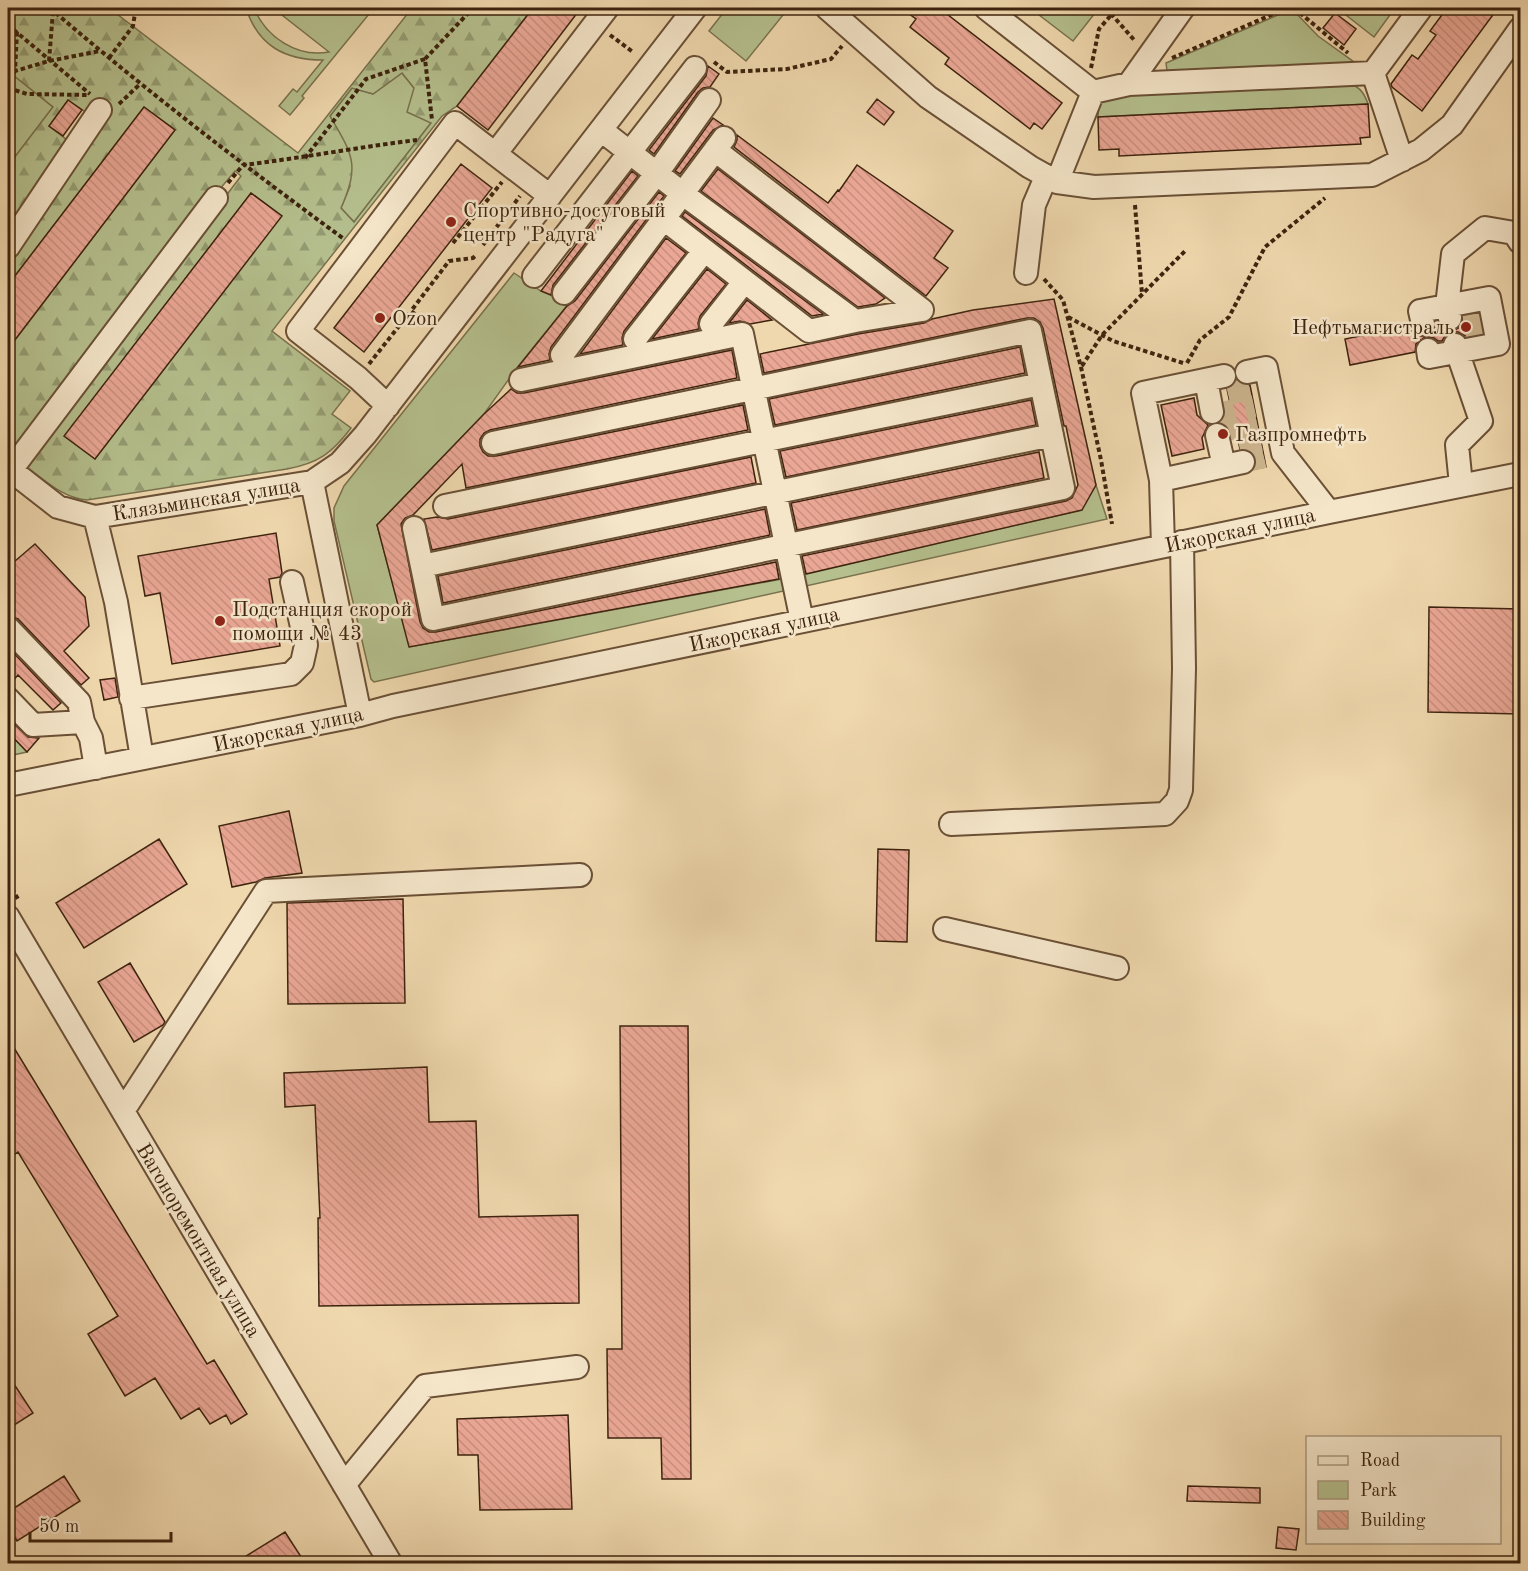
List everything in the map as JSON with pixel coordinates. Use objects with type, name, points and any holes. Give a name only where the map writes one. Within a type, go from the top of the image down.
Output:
[{"type":"street","name":"Клязьминская улица","points":[[9,469],[58,507],[95,518],[312,482],[340,463],[388,406],[695,8]]},
{"type":"street","points":[[827,8],[928,97],[1030,168],[1051,179],[1094,187],[1372,175],[1421,150],[1452,125],[1512,51],[1521,29]]},
{"type":"street","points":[[986,8],[1093,92]]},
{"type":"street","points":[[1129,84],[1158,58],[1183,8]]},
{"type":"street","points":[[1373,73],[1421,8]]},
{"type":"street","points":[[504,161],[601,16]]},
{"type":"street","points":[[534,276],[702,63]]},
{"type":"street","points":[[1093,92],[1129,84],[1373,73]]},
{"type":"street","points":[[1373,73],[1402,160]]},
{"type":"street","points":[[1026,273],[1034,204],[1051,179],[1093,92]]},
{"type":"street","points":[[564,293],[657,173],[709,100]]},
{"type":"street","points":[[8,247],[100,110]]},
{"type":"street","points":[[388,406],[358,378],[298,331],[438,140],[455,123],[550,196]]},
{"type":"street","points":[[601,130],[682,194],[855,321]]},
{"type":"street","points":[[562,355],[720,144],[921,310],[855,321],[808,332],[664,219]]},
{"type":"street","points":[[9,469],[216,198]]},
{"type":"street","points":[[1449,312],[1453,254],[1485,228],[1514,232],[1521,242]]},
{"type":"street","points":[[635,339],[704,250]]},
{"type":"street","points":[[711,324],[744,282]]},
{"type":"street","points":[[1423,324],[1420,311],[1449,312],[1472,308],[1489,298],[1498,344],[1478,344],[1429,357],[1428,350]]},
{"type":"street","points":[[414,528],[433,619],[1063,488],[1030,331],[493,443]]},
{"type":"street","points":[[521,380],[742,334],[802,621]]},
{"type":"street","points":[[1456,349],[1481,421],[1457,445],[1461,485]]},
{"type":"street","points":[[445,506],[1041,384]]},
{"type":"street","points":[[951,824],[1165,814],[1177,801],[1181,790],[1184,668],[1172,544],[1143,393],[1208,387]]},
{"type":"street","points":[[1161,480],[1254,428],[1329,512]]},
{"type":"street","points":[[422,566],[1052,435]]},
{"type":"street","name":"Ижорская улица","points":[[8,786],[360,715],[393,706],[1172,544],[1521,474]]},
{"type":"street","points":[[312,482],[360,715]]},
{"type":"street","points":[[95,518],[116,602],[142,759]]},
{"type":"street","points":[[131,698],[291,674],[302,663],[306,645],[292,582]]},
{"type":"street","points":[[8,628],[79,702],[83,722],[91,738],[96,768]]},
{"type":"street","points":[[8,699],[33,725],[83,722]]},
{"type":"street","points":[[123,1111],[266,891],[580,875]]},
{"type":"street","name":"Вагоноремонтная улица","points":[[8,917],[391,1563]]},
{"type":"street","points":[[945,929],[1117,968]]},
{"type":"street","points":[[344,1485],[425,1386],[577,1366]]},
{"type":"path","points":[[129,8],[135,13]]},
{"type":"path","points":[[109,58],[133,26],[135,13],[139,8]]},
{"type":"path","points":[[305,158],[366,79],[424,59],[473,8]]},
{"type":"path","points":[[1106,8],[1158,58],[1287,8]]},
{"type":"path","points":[[1294,8],[1373,73]]},
{"type":"path","points":[[51,9],[140,84],[243,165],[359,250]]},
{"type":"path","points":[[49,61],[51,9]]},
{"type":"path","points":[[1093,92],[1090,76],[1099,29],[1112,14]]},
{"type":"path","points":[[601,16],[633,52]]},
{"type":"path","points":[[8,25],[92,95],[27,94],[8,87]]},
{"type":"path","points":[[15,72],[17,32]]},
{"type":"path","points":[[702,63],[728,72],[787,69],[831,59],[855,32]]},
{"type":"path","points":[[8,81],[15,72],[49,61],[100,51]]},
{"type":"path","points":[[216,198],[243,165],[305,158],[369,146],[438,140],[424,59]]},
{"type":"path","points":[[8,69],[15,72]]},
{"type":"path","points":[[100,110],[111,111],[140,84]]},
{"type":"path","points":[[453,243],[504,161]]},
{"type":"path","points":[[358,378],[449,261],[473,258],[532,182]]},
{"type":"path","points":[[1133,185],[1142,294]]},
{"type":"path","points":[[1208,387],[1200,340],[1229,317],[1265,247],[1326,197]]},
{"type":"path","points":[[1081,367],[1102,335],[1185,251]]},
{"type":"path","points":[[1026,273],[1042,277],[1063,300],[1081,367],[1112,524]]},
{"type":"path","points":[[411,311],[443,335]]},
{"type":"path","points":[[1068,316],[1113,341],[1208,387]]},
{"type":"green space","points":[[8,8],[109,8],[298,153],[412,8],[533,8],[457,106],[442,116],[272,331],[350,391],[332,414],[351,428],[337,444],[324,456],[298,467],[87,500],[69,496],[23,464],[241,176],[235,171],[219,190],[214,187],[13,457],[8,453],[8,349],[175,130],[144,107],[8,285],[8,256],[91,116],[68,100],[49,126],[71,143],[8,238],[8,166],[53,107],[8,71]],"holes":[[[402,73],[414,88],[407,112],[431,123],[354,222],[341,208],[351,181],[349,151],[330,116],[352,88],[373,94]],[[251,193],[281,216],[95,459],[65,436]]]},
{"type":"green space","points":[[246,8],[254,8],[266,28],[284,43],[305,52],[317,53],[329,52],[273,8],[374,8],[302,96],[304,98],[290,115],[279,106],[293,89],[297,92],[323,60],[285,54],[275,48],[258,32]]},
{"type":"green space","points":[[727,8],[783,8],[787,10],[746,61],[709,31]]},
{"type":"green space","points":[[1030,8],[1099,8],[1073,41]]},
{"type":"green space","points":[[1337,8],[1395,8],[1374,37]]},
{"type":"green space","points":[[1292,9],[1318,36],[1354,62],[1348,69],[1168,78],[1166,63]]},
{"type":"green space","points":[[8,71],[53,107],[8,166]]},
{"type":"green space","points":[[402,73],[414,88],[431,123],[354,222],[341,208],[350,186],[330,116],[352,88],[373,94]]},
{"type":"green space","points":[[1347,83],[1360,90],[1368,104],[1098,117],[1099,105],[1107,95]]},
{"type":"green space","points":[[514,273],[541,291],[569,303],[516,369],[484,414],[377,525],[410,647],[782,579],[1081,510],[1096,485],[1107,519],[374,682],[371,679],[334,521],[334,508],[344,486]]},
{"type":"green space","points":[[8,732],[27,752],[8,756]]},
{"type":"building","points":[[533,8],[581,8],[488,130],[457,106]]},
{"type":"building","points":[[901,8],[939,8],[1062,103],[1042,129],[1034,123],[1030,129],[945,64],[949,58],[910,27],[916,19]]},
{"type":"building","points":[[1447,8],[1498,8],[1422,111],[1391,84],[1412,55],[1418,59],[1436,35],[1430,31]]},
{"type":"building","points":[[1335,13],[1356,29],[1344,45],[1323,28]]},
{"type":"building","points":[[708,66],[719,74],[710,87],[698,92],[654,154],[649,150],[706,76]]},
{"type":"building","points":[[877,99],[894,112],[884,125],[867,112]]},
{"type":"building","points":[[68,100],[82,110],[63,136],[49,126]]},
{"type":"building","points":[[1368,104],[1370,137],[1360,138],[1361,144],[1119,156],[1119,149],[1099,150],[1098,117]]},
{"type":"building","points":[[144,107],[175,130],[8,349],[8,285]]},
{"type":"building","points":[[713,118],[723,125],[713,130],[680,174],[675,171]]},
{"type":"building","points":[[737,135],[828,203],[857,165],[953,231],[934,258],[948,268],[926,296],[734,147]]},
{"type":"building","points":[[461,164],[492,188],[364,352],[334,328]]},
{"type":"building","points":[[718,169],[885,298],[876,304],[858,307],[701,191]]},
{"type":"building","points":[[632,171],[638,176],[553,285],[551,295],[541,291]]},
{"type":"building","points":[[659,192],[664,196],[551,347],[550,360],[518,367],[567,306],[575,301]]},
{"type":"building","points":[[251,193],[282,216],[95,459],[64,436]]},
{"type":"building","points":[[685,212],[823,314],[812,316],[682,216]]},
{"type":"building","points":[[666,238],[686,253],[624,331],[623,345],[580,354]]},
{"type":"building","points":[[707,269],[726,284],[700,316],[699,329],[652,339]]},
{"type":"building","points":[[1054,299],[1096,485],[1082,510],[806,574],[802,556],[1072,498],[1078,485],[1066,426],[1064,426],[1043,328],[1034,318],[764,373],[760,354],[924,323],[932,319],[973,310]]},
{"type":"building","points":[[747,300],[772,320],[750,324],[740,321],[729,323]]},
{"type":"building","points":[[1478,314],[1482,333],[1465,336],[1458,332],[1451,332],[1442,341],[1427,337],[1436,328],[1436,322],[1446,331],[1453,331],[1460,327],[1463,317]]},
{"type":"building","points":[[1410,326],[1414,334],[1425,337],[1416,344],[1415,352],[1350,365],[1345,339]]},
{"type":"building","points":[[1020,347],[1025,373],[775,425],[769,399]]},
{"type":"building","points":[[732,350],[737,378],[484,433],[480,439],[483,452],[488,456],[496,456],[743,405],[748,430],[466,488],[462,464],[413,515],[405,518],[401,524],[420,622],[429,632],[436,632],[776,562],[779,579],[409,647],[377,525],[511,389],[517,393],[524,393]]},
{"type":"building","points":[[1237,381],[1242,385],[1250,385],[1266,467],[1254,469],[1256,460],[1253,453],[1248,449],[1240,449],[1236,431],[1230,432],[1221,422],[1225,410],[1231,408],[1227,389]]},
{"type":"building","points":[[1194,398],[1197,415],[1208,425],[1202,438],[1204,449],[1172,456],[1161,405]]},
{"type":"building","points":[[1031,400],[1036,425],[786,477],[780,451]]},
{"type":"building","points":[[1039,452],[1044,478],[797,530],[791,503]]},
{"type":"building","points":[[751,457],[756,483],[432,550],[424,519],[437,517],[448,519]]},
{"type":"building","points":[[765,509],[770,535],[443,603],[438,576]]},
{"type":"building","name":"Подстанция скорой помощи № 43","points":[[276,533],[282,573],[280,577],[269,579],[280,646],[172,664],[160,593],[145,596],[138,556]]},
{"type":"building","points":[[35,544],[85,597],[89,626],[64,651],[89,678],[81,685],[18,619],[8,615],[8,567]]},
{"type":"building","points":[[1429,607],[1521,609],[1521,714],[1428,712]]},
{"type":"building","points":[[8,647],[61,703],[53,710],[18,675],[8,686]]},
{"type":"building","points":[[115,678],[118,697],[104,700],[100,680]]},
{"type":"building","points":[[8,718],[28,737],[39,738],[27,752],[8,732]]},
{"type":"building","points":[[289,811],[302,873],[265,878],[232,887],[219,826]]},
{"type":"building","points":[[159,839],[187,884],[84,948],[56,903]]},
{"type":"building","points":[[878,849],[909,850],[907,942],[876,941]]},
{"type":"building","points":[[403,899],[405,1003],[288,1004],[287,903]]},
{"type":"building","points":[[130,963],[165,1022],[134,1042],[98,982]]},
{"type":"building","points":[[620,1026],[688,1026],[691,1479],[662,1479],[661,1438],[608,1438],[607,1349],[622,1349]]},
{"type":"building","points":[[8,1038],[207,1364],[214,1360],[247,1414],[231,1424],[226,1415],[210,1424],[199,1408],[181,1419],[155,1378],[125,1396],[88,1334],[118,1316],[18,1152],[8,1159]]},
{"type":"building","points":[[427,1067],[429,1122],[476,1121],[479,1217],[578,1215],[579,1303],[319,1306],[318,1218],[320,1218],[315,1105],[285,1107],[284,1073]]},
{"type":"building","points":[[8,1375],[33,1413],[8,1429]]},
{"type":"building","points":[[568,1415],[572,1509],[480,1510],[478,1455],[458,1455],[457,1419]]},
{"type":"building","points":[[64,1476],[80,1501],[17,1541],[8,1526],[8,1512]]},
{"type":"building","points":[[1188,1486],[1260,1488],[1260,1503],[1187,1501]]},
{"type":"building","points":[[1278,1527],[1299,1529],[1296,1550],[1276,1548]]},
{"type":"building","points":[[285,1532],[305,1563],[235,1563]]},
{"type":"tunnel","points":[[1473,314],[1478,341]]},
{"type":"tunnel","points":[[1228,394],[1250,389]]},
{"type":"tunnel","points":[[1213,415],[1254,406]]},
{"type":"tunnel","points":[[1217,432],[1257,423]]},
{"type":"tunnel","points":[[1239,445],[1261,440]]},
{"type":"tunnel","points":[[1243,462],[1264,457]]},
{"type":"place","name":"Спортивно-досуговый центр \"Радуга\"","points":[[451,222]]},
{"type":"place","name":"Ozon","points":[[380,318]]},
{"type":"place","name":"Нефтьмагистраль","points":[[1466,327]]},
{"type":"place","name":"Газпромнефть","points":[[1223,434]]},
{"type":"place","name":"Подстанция скорой помощи № 43","points":[[220,621]]}]
